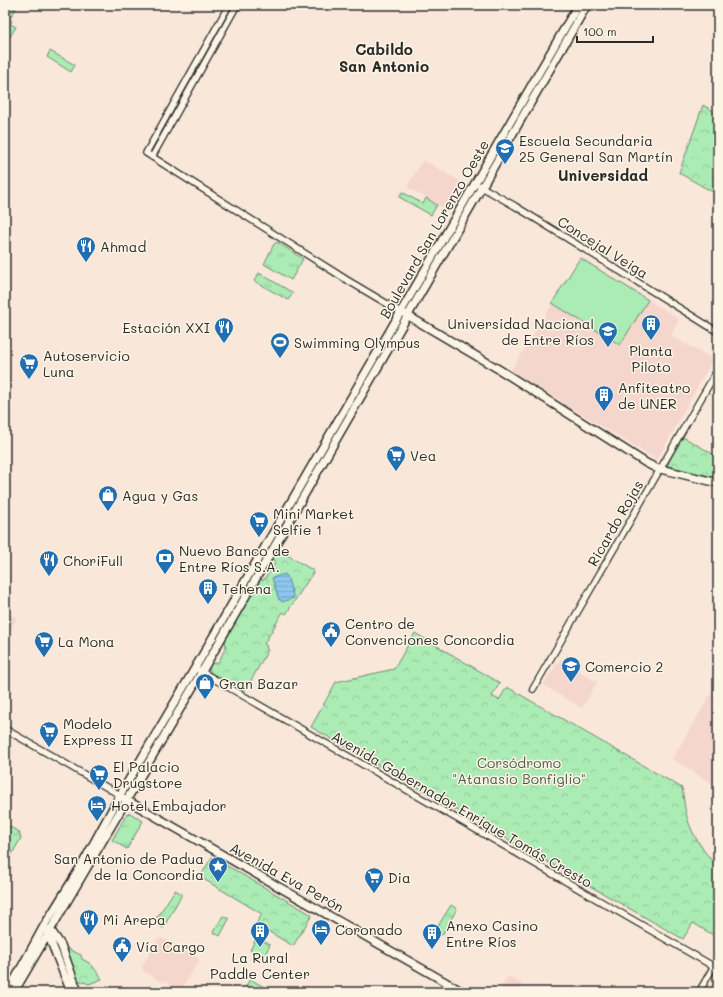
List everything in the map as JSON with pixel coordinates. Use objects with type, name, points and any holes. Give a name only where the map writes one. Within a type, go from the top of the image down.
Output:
[{"type":"main road","name":"Boulevard San Lorenzo Oeste","points":[[404,314],[474,185],[578,5]]},
{"type":"main road","name":"Boulevard San Lorenzo Oeste","points":[[158,738],[404,314],[482,186],[587,5]]},
{"type":"main road","points":[[404,314],[500,370],[646,463],[661,469],[718,483]]},
{"type":"main road","points":[[14,992],[120,795],[158,738]]},
{"type":"main road","points":[[8,992],[90,865],[127,800],[158,738]]},
{"type":"main road","name":"Avenida Eva Perón","points":[[120,795],[463,992]]},
{"type":"main road","points":[[48,930],[71,992]]},
{"type":"main road","points":[[48,930],[61,945],[78,992]]},
{"type":"street","points":[[229,5],[146,153],[347,280],[404,314]]},
{"type":"street","points":[[152,157],[238,5]]},
{"type":"street","name":"Concejal Veiga","points":[[474,185],[482,186],[718,332]]},
{"type":"street","name":"Ricardo Rojas","points":[[533,689],[718,369]]},
{"type":"street","name":"Avenida Gobernador Enrique Tomás Cresto","points":[[198,670],[716,968]]},
{"type":"street","points":[[5,729],[120,795]]},
{"type":"street","points":[[699,992],[716,968],[718,959]]},
{"type":"shaded area","points":[[423,160],[463,183],[447,210],[407,187]]},
{"type":"shaded area","name":"Universidad Nacional de Entre Ríos","points":[[581,257],[679,319],[671,336],[713,359],[657,460],[511,371]]},
{"type":"shaded area","points":[[11,615],[17,618],[5,640],[5,625]]},
{"type":"shaded area","name":"Comercio 2","points":[[560,659],[597,682],[582,708],[544,684]]},
{"type":"shaded area","points":[[718,682],[718,787],[672,759]]},
{"type":"shaded area","points":[[162,938],[197,957],[199,961],[179,992],[173,990],[175,988],[165,981],[162,982],[143,971],[142,967],[144,963],[158,939]]},
{"type":"shaded area","points":[[508,976],[523,985],[518,992],[502,992],[500,990]]},
{"type":"green space","points":[[9,5],[16,9],[9,19],[12,21],[10,24],[16,27],[5,45],[5,38],[10,29],[5,25],[7,22],[5,21],[5,11]]},
{"type":"green space","points":[[50,51],[75,65],[71,72],[47,57]]},
{"type":"green space","points":[[703,105],[718,114],[718,195],[679,173]]},
{"type":"green space","points":[[402,192],[423,204],[426,198],[437,205],[431,215],[399,197]]},
{"type":"green space","points":[[277,242],[303,259],[291,280],[264,264],[274,244]]},
{"type":"green space","points":[[580,258],[648,300],[620,345],[552,303]]},
{"type":"green space","points":[[259,273],[293,293],[288,300],[254,281]]},
{"type":"green space","points":[[682,438],[685,438],[718,457],[718,478],[668,466]]},
{"type":"green space","points":[[276,551],[282,552],[314,571],[286,614],[283,612],[264,644],[267,646],[266,648],[268,650],[248,686],[245,690],[241,690],[211,673],[209,667],[212,663],[218,663],[226,647],[225,640],[260,579],[264,580],[275,563],[272,558]]},
{"type":"green space","name":"Corsódromo \"Atanasio Bonfiglio\"","points":[[415,633],[500,683],[492,696],[499,700],[507,687],[682,788],[686,813],[692,831],[718,868],[718,938],[693,923],[683,939],[311,727],[336,682],[394,669]]},
{"type":"green space","points":[[130,813],[143,821],[127,849],[112,840],[127,814]]},
{"type":"green space","points":[[5,824],[19,832],[21,838],[5,866]]},
{"type":"green space","points":[[212,857],[312,915],[293,946],[256,924],[262,914],[200,877]]},
{"type":"green space","points":[[175,890],[182,894],[163,928],[154,922]]},
{"type":"green space","points":[[451,905],[457,909],[442,935],[435,931]]},
{"type":"green space","points":[[223,916],[229,919],[220,936],[213,932]]},
{"type":"green space","points":[[257,937],[270,945],[263,958],[250,950]]},
{"type":"green space","points":[[64,947],[81,955],[82,959],[91,964],[102,979],[89,984],[75,979]]},
{"type":"green space","points":[[250,979],[269,990],[267,992],[257,992],[246,986]]},
{"type":"water","points":[[285,574],[294,598],[282,602],[279,600],[272,578]]},
{"type":"place","name":"Escuela Secundaria 25 General San Martín","points":[[505,165]]},
{"type":"place","name":"Ahmad","points":[[86,263]]},
{"type":"place","name":"Planta Piloto","points":[[651,341]]},
{"type":"place","name":"Estación XXI","points":[[224,344]]},
{"type":"place","name":"Universidad Nacional de Entre Ríos","points":[[608,348]]},
{"type":"place","name":"Swimming Olympus","points":[[280,359]]},
{"type":"place","name":"Autoservicio Luna","points":[[29,380]]},
{"type":"place","name":"Anfiteatro de UNER","points":[[604,412]]},
{"type":"place","name":"Vea","points":[[396,472]]},
{"type":"place","name":"Agua y Gas","points":[[108,512]]},
{"type":"place","name":"Mini Market Selfie 1","points":[[259,538]]},
{"type":"place","name":"Nuevo Banco de Entre Ríos S.A.","points":[[165,575]]},
{"type":"place","name":"ChoriFull","points":[[49,577]]},
{"type":"place","name":"Tehena","points":[[208,605]]},
{"type":"place","name":"Centro de Convenciones Concordia","points":[[331,648]]},
{"type":"place","name":"La Mona","points":[[44,658]]},
{"type":"place","name":"Comercio 2","points":[[571,683]]},
{"type":"place","name":"Gran Bazar","points":[[205,700]]},
{"type":"place","name":"Modelo Express II","points":[[49,748]]},
{"type":"place","name":"El Palacio Drugstore","points":[[99,791]]},
{"type":"place","name":"Hotel Embajador","points":[[97,822]]},
{"type":"place","name":"San Antonio de Padua de la Concordia","points":[[218,883]]},
{"type":"place","name":"Dia","points":[[374,894]]},
{"type":"place","name":"Mi Arepa","points":[[89,936]]},
{"type":"place","name":"Coronado","points":[[321,946]]},
{"type":"place","name":"La Rural Paddle Center","points":[[260,948]]},
{"type":"place","name":"Anexo Casino Entre Ríos","points":[[432,950]]},
{"type":"place","name":"Vía Cargo","points":[[122,963]]},
{"type":"district","name":"Cabildo San Antonio","points":[[384,58]]},
{"type":"district","name":"Universidad","points":[[603,175]]}]
